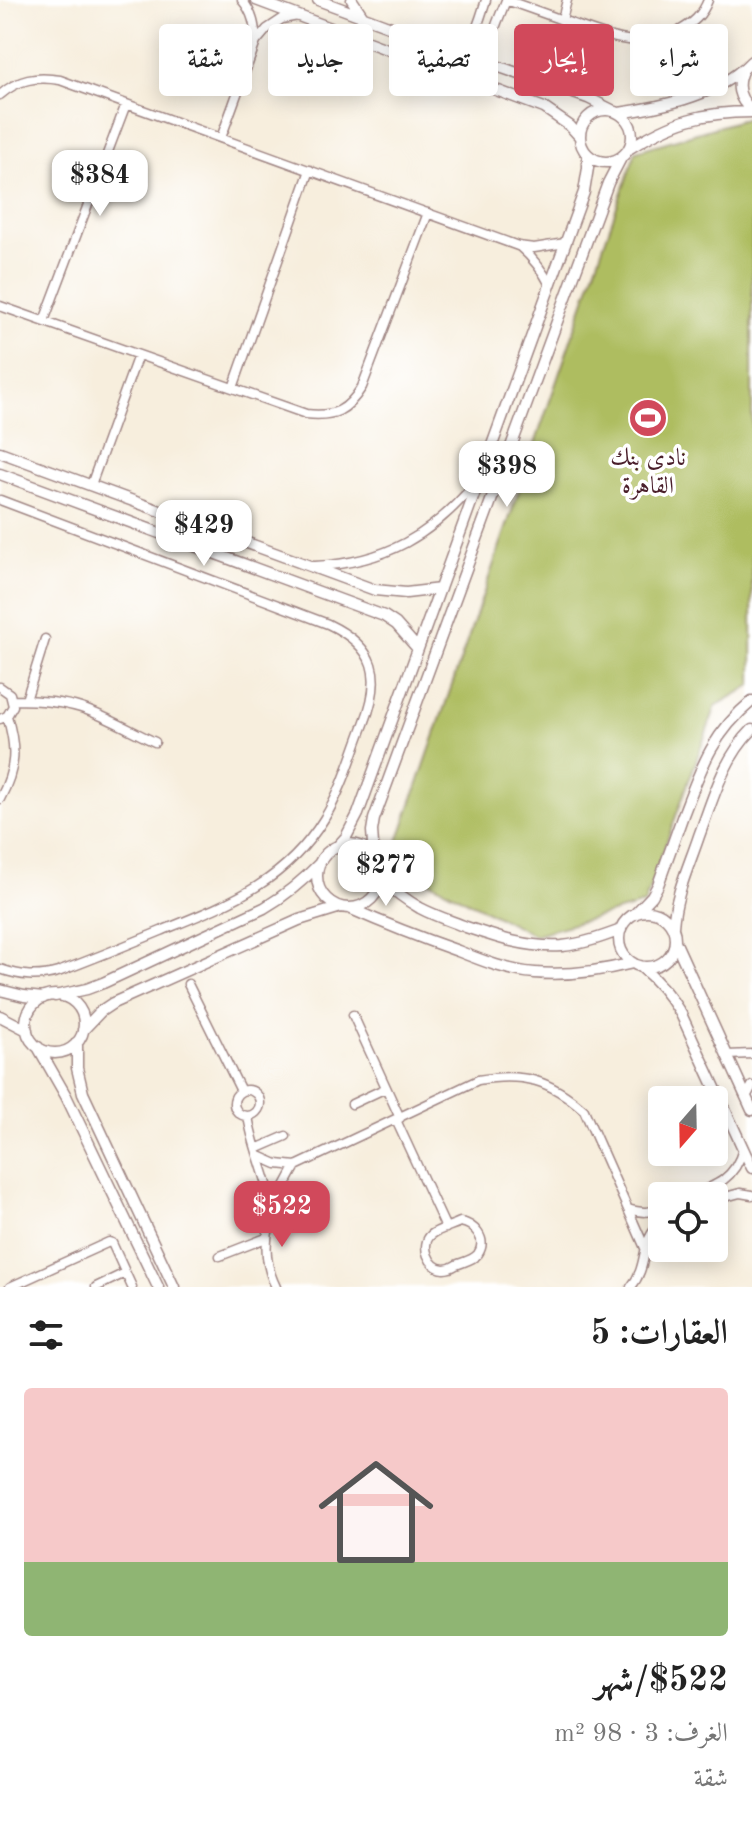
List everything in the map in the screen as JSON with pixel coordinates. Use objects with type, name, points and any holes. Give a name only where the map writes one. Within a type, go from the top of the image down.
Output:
[{"type":"street","points":[[242,0],[255,24],[256,42]]},
{"type":"street","points":[[256,0],[389,49]]},
{"type":"street","points":[[318,0],[389,26]]},
{"type":"street","points":[[352,0],[364,17]]},
{"type":"street","points":[[477,24],[486,0]]},
{"type":"street","points":[[497,24],[506,0],[610,38],[630,42],[650,41],[688,25],[703,12],[708,0]]},
{"type":"street","points":[[562,20],[567,0]]},
{"type":"street","points":[[221,138],[256,42],[267,29],[282,19],[299,15]]},
{"type":"street","points":[[621,158],[600,162],[588,156],[580,137],[580,130],[587,118],[598,111],[652,108],[684,100],[714,87],[752,61]]},
{"type":"street","points":[[498,66],[588,98],[615,111],[632,128],[630,148]]},
{"type":"street","points":[[743,69],[738,90],[752,111]]},
{"type":"street","points":[[0,95],[15,84],[30,79],[60,80],[518,246],[534,248],[565,243]]},
{"type":"street","points":[[498,90],[544,108],[580,137]]},
{"type":"street","points":[[44,321],[126,104]]},
{"type":"street","points":[[38,1047],[59,1053],[66,1051],[101,1011],[113,1003],[299,920],[357,907],[376,894],[381,879],[371,844],[374,819],[608,183],[630,148],[658,130],[690,118],[752,111]]},
{"type":"street","points":[[337,847],[358,814],[440,589],[587,180],[588,156]]},
{"type":"street","points":[[233,388],[310,170]]},
{"type":"street","points":[[0,306],[306,414],[323,416],[340,412],[353,401],[362,387],[428,213]]},
{"type":"street","points":[[518,246],[542,270],[550,285]]},
{"type":"street","points":[[91,485],[138,355]]},
{"type":"street","points":[[0,452],[375,590],[406,593],[440,589]]},
{"type":"street","points":[[0,474],[384,616],[396,624],[418,649]]},
{"type":"street","points":[[308,566],[336,565],[389,552],[439,522],[480,477]]},
{"type":"street","points":[[0,500],[345,632],[359,643],[369,657],[375,691],[329,812],[297,854],[265,882],[228,904],[58,972],[31,976],[0,969]]},
{"type":"street","points":[[26,700],[45,639]]},
{"type":"street","points":[[0,687],[13,700],[13,706],[4,718],[12,732],[14,762],[0,799]]},
{"type":"street","points":[[13,700],[82,708],[155,742]]},
{"type":"street","points":[[752,701],[726,726],[712,746],[658,885],[652,896],[624,923],[620,942],[628,959],[656,980],[681,1014],[752,1168]]},
{"type":"street","points":[[320,863],[318,886],[327,899],[498,966],[568,974],[636,964],[654,966],[666,960],[674,948],[673,927],[679,892],[722,775],[731,756],[752,730]]},
{"type":"street","points":[[0,990],[43,998],[87,989],[264,908],[285,896],[337,847],[353,845],[374,857]]},
{"type":"street","points":[[381,879],[400,896],[422,909],[505,940],[534,946],[564,946],[621,930]]},
{"type":"street","points":[[635,914],[656,912],[673,927]]},
{"type":"street","points":[[675,941],[752,1110]]},
{"type":"street","points":[[188,984],[241,1091]]},
{"type":"street","points":[[55,996],[69,999],[80,1009],[83,1030]]},
{"type":"street","points":[[43,998],[29,1011],[27,1030],[66,1096],[158,1287]]},
{"type":"street","points":[[353,1015],[446,1228]]},
{"type":"street","points":[[0,1016],[27,1030]]},
{"type":"street","points":[[77,1042],[77,1068],[83,1093],[174,1287]]},
{"type":"street","points":[[727,1055],[752,1054]]},
{"type":"street","points":[[258,1153],[277,1164],[296,1166],[478,1080],[501,1076],[524,1077],[547,1083],[584,1110],[645,1248]]},
{"type":"street","points":[[746,1097],[752,1086]]},
{"type":"street","points":[[352,1104],[386,1088]]},
{"type":"street","points":[[250,1090],[259,1097],[258,1110],[252,1115],[239,1114],[234,1106],[235,1097],[241,1091],[250,1090]]},
{"type":"street","points":[[248,1116],[274,1212]]},
{"type":"street","points":[[258,1153],[286,1136]]},
{"type":"street","points":[[718,1182],[731,1175],[743,1149]]},
{"type":"street","points":[[276,1287],[267,1265],[266,1238],[274,1212],[296,1166]]},
{"type":"street","points":[[728,1196],[740,1193],[752,1195]]},
{"type":"street","points":[[628,1209],[648,1212]]},
{"type":"street","points":[[460,1222],[478,1231],[481,1244],[476,1257],[446,1269],[432,1263],[426,1249],[427,1241],[431,1234],[446,1228],[460,1222]]},
{"type":"street","points":[[220,1256],[266,1238]]},
{"type":"street","points":[[631,1287],[642,1271],[648,1242]]},
{"type":"street","points":[[10,1287],[111,1243],[132,1287]]},
{"type":"street","points":[[96,1287],[125,1273]]},
{"type":"green space","name":"نادى بنك القاهرة","points":[[751,117],[752,685],[716,706],[644,904],[534,935],[391,862],[636,151]]},
{"type":"place","name":"نادى بنك القاهرة","points":[[648,418]]}]
